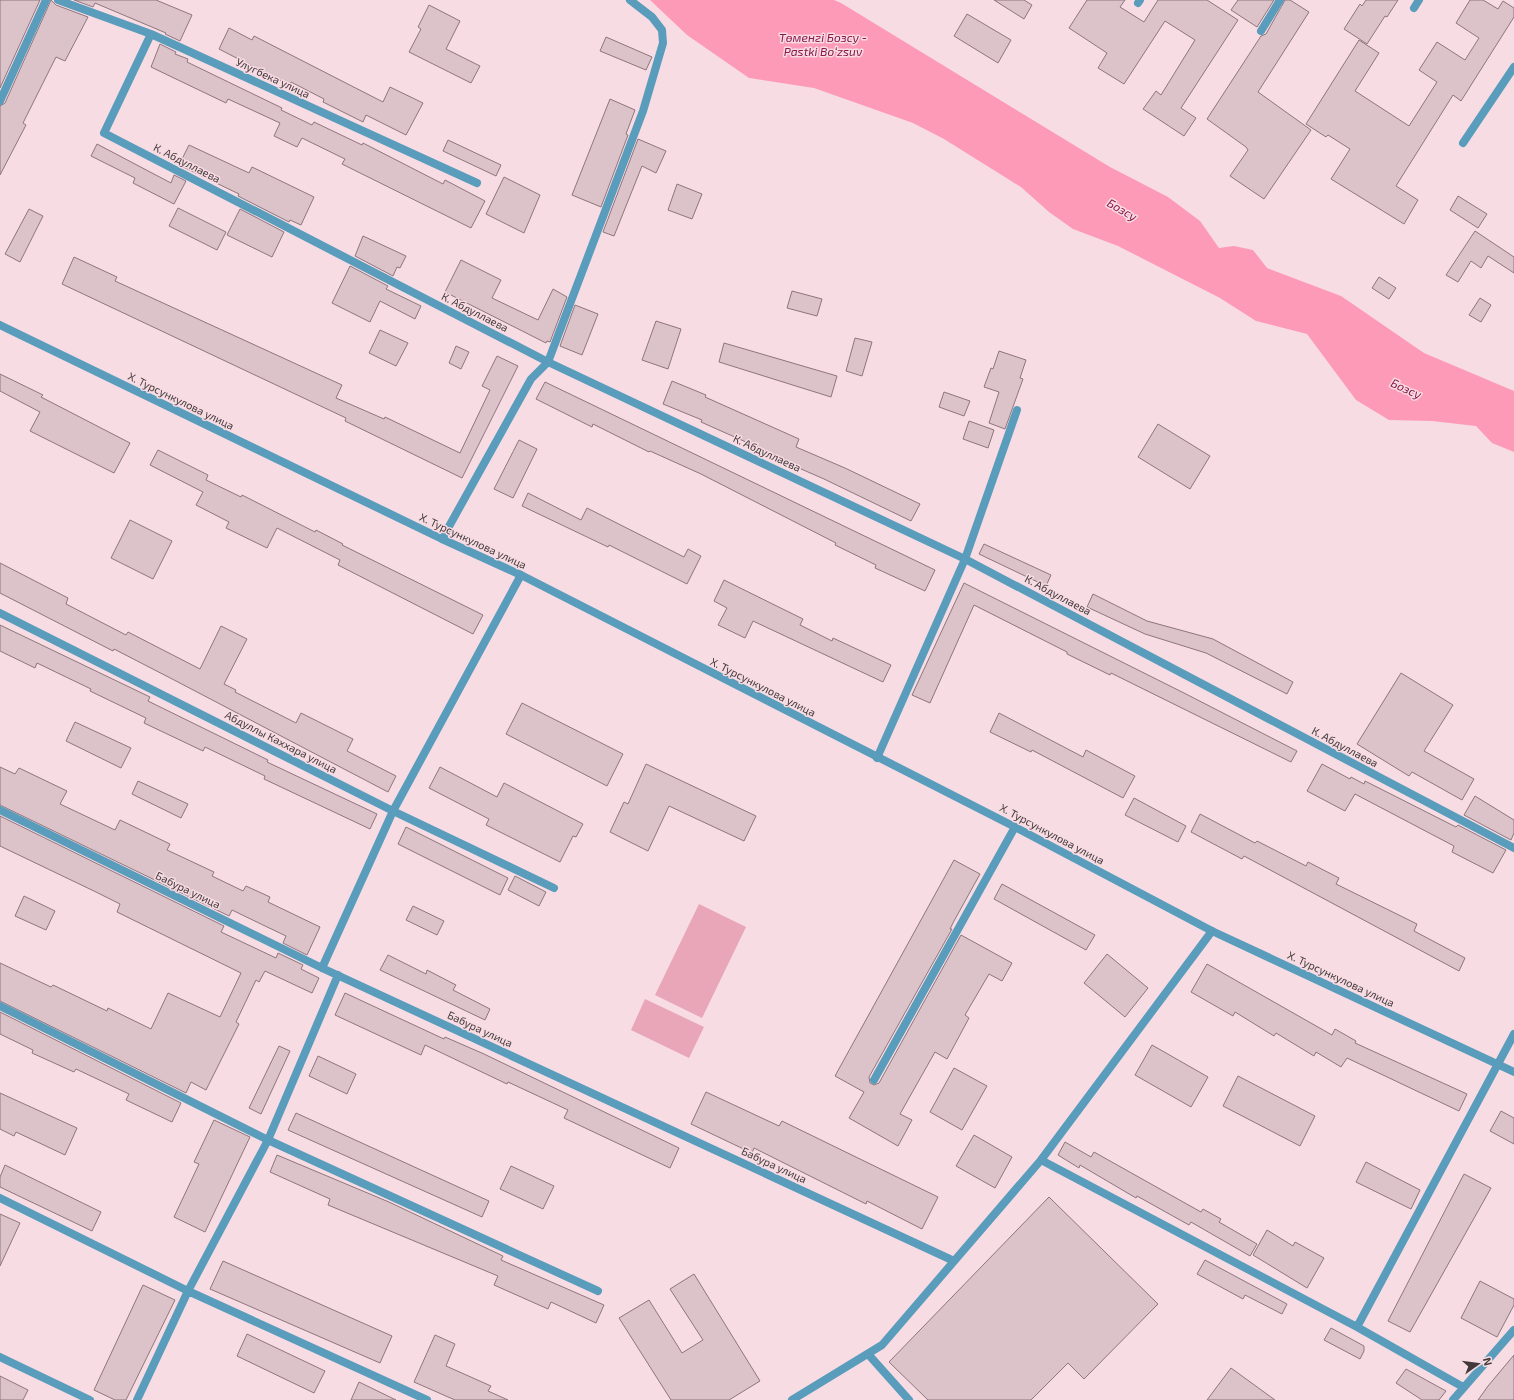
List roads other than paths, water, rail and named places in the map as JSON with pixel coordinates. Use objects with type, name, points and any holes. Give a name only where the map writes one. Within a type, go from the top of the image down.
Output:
[{"type":"street","points":[[0,101],[46,0]]},
{"type":"street","name":"Улугбека улица","points":[[58,0],[151,34],[477,183]]},
{"type":"street","points":[[442,539],[531,379],[548,362],[643,111],[663,43],[662,30],[652,17],[630,0]]},
{"type":"street","points":[[1261,31],[1280,0]]},
{"type":"street","points":[[1414,8],[1418,0]]},
{"type":"street","name":"К. Абдуллаева","points":[[151,34],[104,133],[548,362],[965,559],[1514,848]]},
{"type":"street","points":[[1463,143],[1514,67]]},
{"type":"street","name":"Х. Турсункулова улица","points":[[0,325],[442,539],[521,575],[877,758],[1015,827],[1212,931],[1514,1072]]},
{"type":"street","points":[[877,758],[965,559],[1017,410]]},
{"type":"street","points":[[322,968],[393,811],[521,575]]},
{"type":"street","name":"Абдуллы Каххара улица","points":[[0,613],[393,811],[554,888]]},
{"type":"street","name":"Бабура улица","points":[[0,810],[322,968],[954,1261]]},
{"type":"street","points":[[874,1080],[1015,827]]},
{"type":"street","points":[[792,1400],[882,1345],[1040,1160],[1212,931]]},
{"type":"street","points":[[137,1400],[188,1291],[268,1140],[338,975]]},
{"type":"street","points":[[0,1006],[268,1140],[598,1291]]},
{"type":"street","points":[[1357,1327],[1514,1034]]},
{"type":"street","points":[[1040,1160],[1357,1327],[1463,1387]]},
{"type":"street","points":[[0,1198],[188,1291],[427,1400]]},
{"type":"street","points":[[1453,1400],[1514,1330]]},
{"type":"street","points":[[868,1354],[909,1400]]},
{"type":"street","points":[[0,1357],[90,1400]]},
{"type":"water","name":"Төменгі Бозсу - Pastki Boʻzsuv","points":[[650,0],[834,0],[841,3],[1110,167],[1168,197],[1200,221],[1219,248],[1234,246],[1253,250],[1267,268],[1341,296],[1424,353],[1514,391],[1514,452],[1492,443],[1476,426],[1432,421],[1389,420],[1356,400],[1307,334],[1256,321],[1220,298],[1118,246],[1073,229],[1049,212],[1021,187],[944,139],[913,123],[814,88],[749,78],[687,35]]},
{"type":"water label","name":"Бозсу","points":[[1122,210]]},
{"type":"water label","name":"Бозсу","points":[[1406,389]]}]
